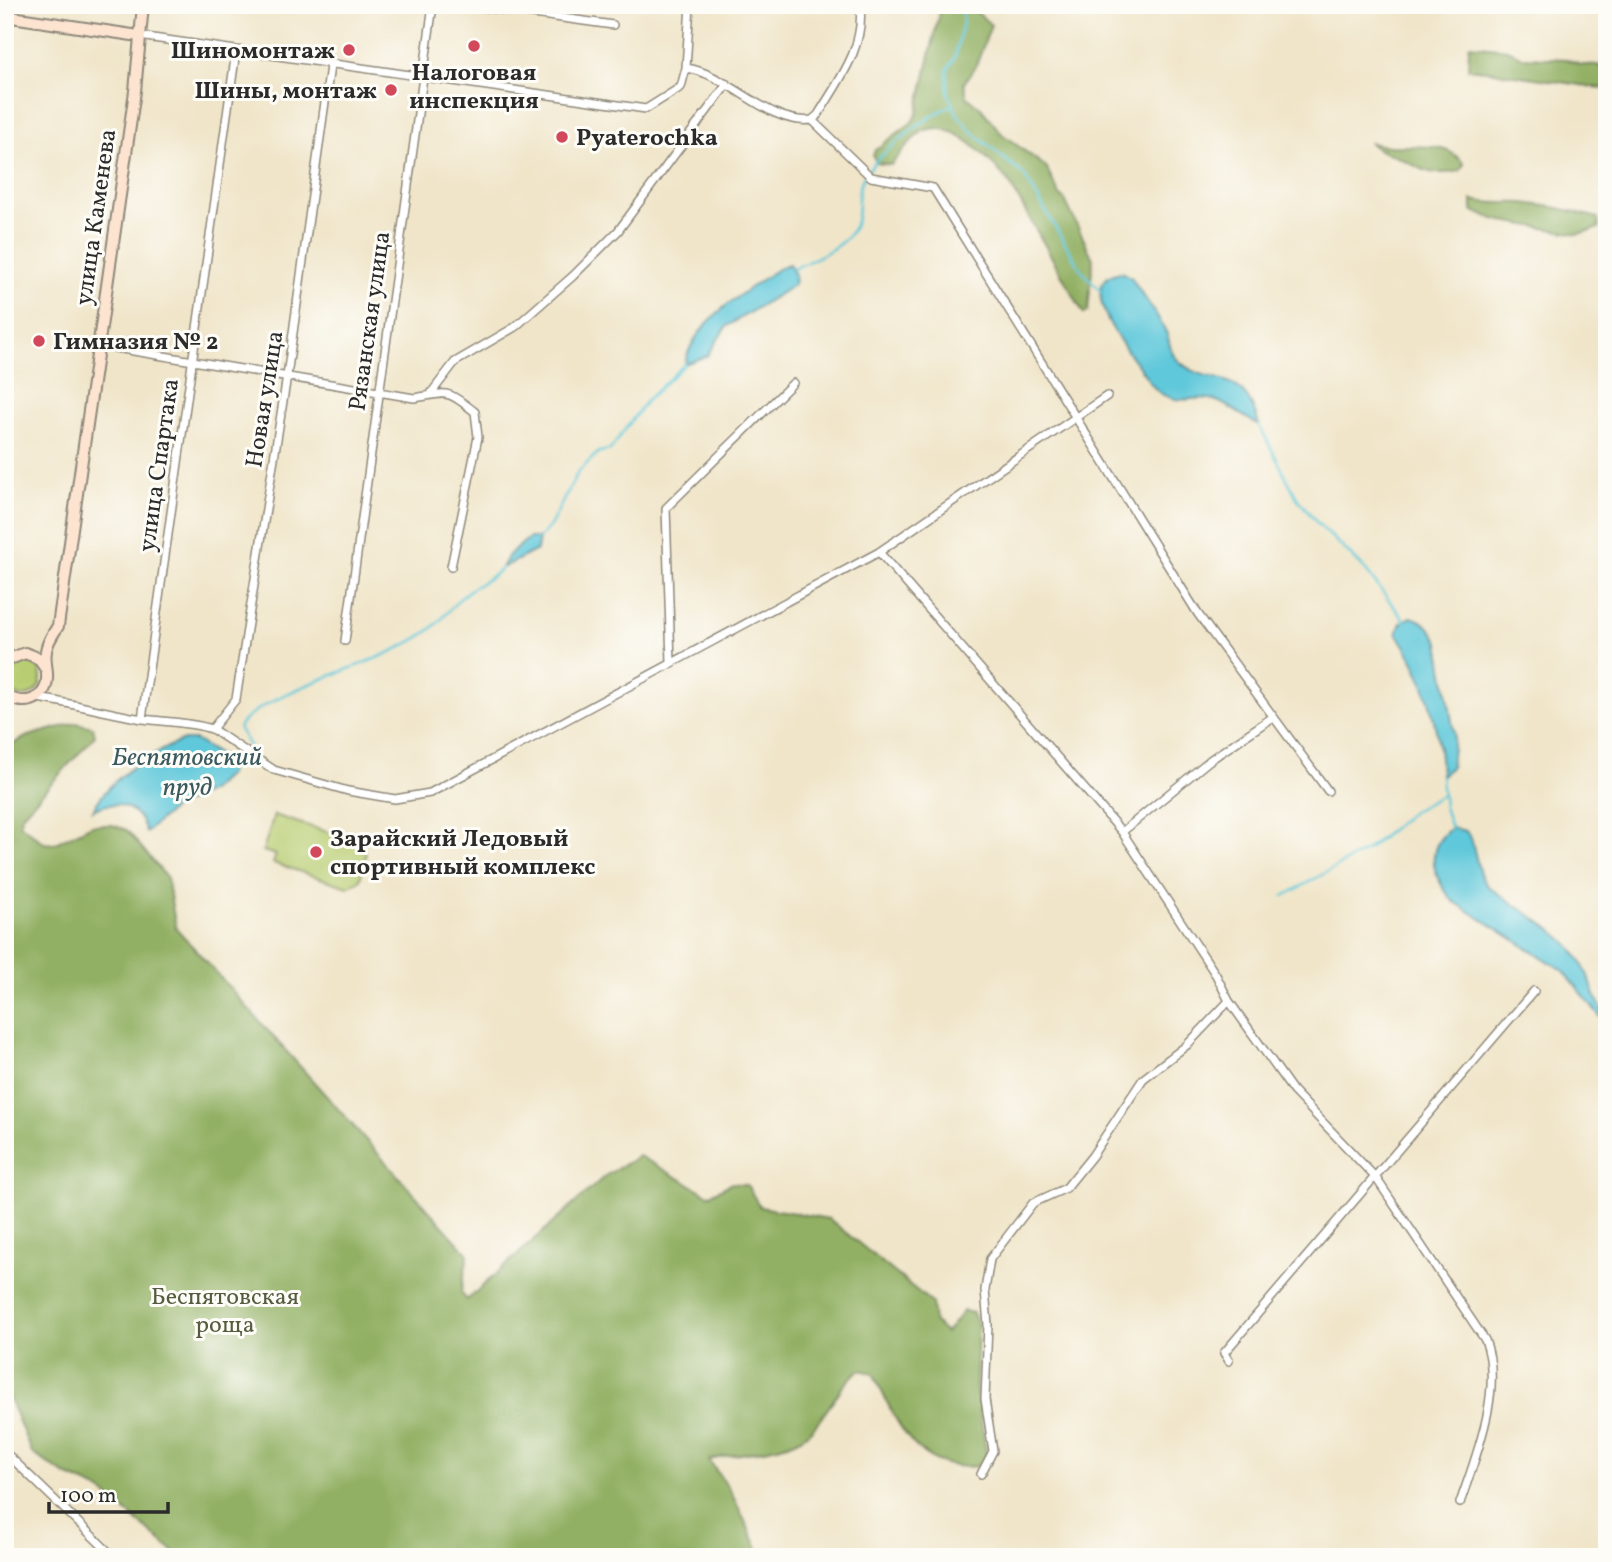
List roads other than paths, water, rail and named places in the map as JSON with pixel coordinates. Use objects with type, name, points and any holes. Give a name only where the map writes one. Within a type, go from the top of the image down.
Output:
[{"type":"main road","name":"улица Каменева","points":[[47,681],[45,668],[49,641],[58,626],[136,84],[144,5]]},
{"type":"main road","points":[[5,16],[139,36]]},
{"type":"main road","points":[[7,656],[25,653],[49,641]]},
{"type":"main road","points":[[25,653],[38,659],[45,668]]},
{"type":"main road","points":[[6,695],[20,702],[37,698],[47,681]]},
{"type":"street","name":"Рязанская улица","points":[[345,641],[433,5]]},
{"type":"street","points":[[468,5],[613,25]]},
{"type":"street","points":[[139,36],[330,66],[646,110],[681,87],[687,68],[690,5]]},
{"type":"street","points":[[811,120],[818,115],[855,53],[861,34],[860,5]]},
{"type":"street","name":"улица Спартака","points":[[142,719],[236,51]]},
{"type":"street","name":"Новая улица","points":[[212,729],[236,699],[287,376],[330,66]]},
{"type":"street","points":[[687,68],[698,70],[727,84],[787,118],[811,120],[871,177],[933,188],[1184,592],[1328,791]]},
{"type":"street","points":[[432,392],[454,362],[515,327],[573,276],[618,231],[727,84]]},
{"type":"street","points":[[98,345],[414,398],[432,392],[459,399],[475,412],[478,437],[451,566]]},
{"type":"street","points":[[671,663],[666,508],[793,383]]},
{"type":"street","points":[[37,698],[62,700],[142,719],[212,729],[274,770],[348,791],[395,799],[430,793],[879,552],[1107,396]]},
{"type":"street","points":[[879,552],[1122,832],[1216,975],[1229,1000],[1293,1091],[1376,1178],[1485,1340],[1490,1352],[1486,1424],[1461,1503]]},
{"type":"street","points":[[47,681],[62,700]]},
{"type":"street","points":[[1122,832],[1210,760],[1273,717]]},
{"type":"street","points":[[1229,1361],[1224,1353],[1534,991]]},
{"type":"street","points":[[981,1474],[993,1451],[985,1399],[988,1325],[985,1290],[990,1259],[1033,1203],[1066,1188],[1092,1156],[1143,1079],[1187,1045],[1229,1000]]},
{"type":"street","points":[[5,1452],[114,1557]]},
{"type":"water","points":[[789,264],[795,275],[794,285],[726,327],[707,356],[685,364],[698,334],[723,308]]},
{"type":"water","points":[[1121,272],[1131,277],[1158,318],[1175,357],[1187,367],[1233,384],[1243,392],[1259,425],[1217,401],[1202,398],[1176,399],[1154,388],[1124,347],[1106,317],[1101,302],[1101,288],[1107,278]]},
{"type":"water","points":[[529,538],[539,538],[537,550],[502,568],[509,555]]},
{"type":"water","points":[[1411,617],[1428,626],[1439,642],[1454,734],[1451,767],[1441,776],[1438,739],[1429,702],[1416,665],[1397,633],[1401,623]]},
{"type":"water","name":"Беспятовский пруд","points":[[184,740],[195,740],[232,763],[229,774],[211,791],[173,809],[146,832],[138,816],[125,807],[110,805],[93,810],[109,787],[120,777],[158,752]]},
{"type":"water","points":[[1451,828],[1466,831],[1470,837],[1480,874],[1488,886],[1555,933],[1574,951],[1606,1017],[1607,1025],[1564,971],[1453,901],[1440,883],[1434,864],[1437,845]]},
{"type":"waterway","points":[[963,5],[963,22],[955,57],[947,71],[948,94],[958,115],[972,132],[1024,175],[1081,270],[1102,292]]},
{"type":"waterway","points":[[793,269],[841,243],[854,227],[860,185],[869,170],[903,137],[952,105]]},
{"type":"waterway","points":[[539,538],[550,526],[578,472],[599,452],[610,450],[646,401],[685,364]]},
{"type":"waterway","points":[[1259,425],[1297,498],[1318,524],[1363,567],[1405,621]]},
{"type":"waterway","points":[[232,763],[252,751],[239,729],[257,710],[288,693],[381,657],[410,642],[437,624],[471,589],[502,568]]},
{"type":"waterway","points":[[1441,776],[1444,807],[1451,828]]},
{"type":"waterway","points":[[1284,896],[1367,850],[1413,811],[1442,795]]},
{"type":"place","name":"Налоговая инспекция","points":[[474,46]]},
{"type":"place","name":"Шиномонтаж","points":[[349,50]]},
{"type":"place","name":"Шины, монтаж","points":[[391,90]]},
{"type":"place","name":"Pyaterochka","points":[[562,137]]},
{"type":"place","name":"Гимназия № 2","points":[[39,341]]},
{"type":"place","name":"Зарайский Ледовый спортивный комплекс","points":[[316,852]]},
{"type":"park label","name":"Беспятовская роща","points":[[225,1310]]}]
